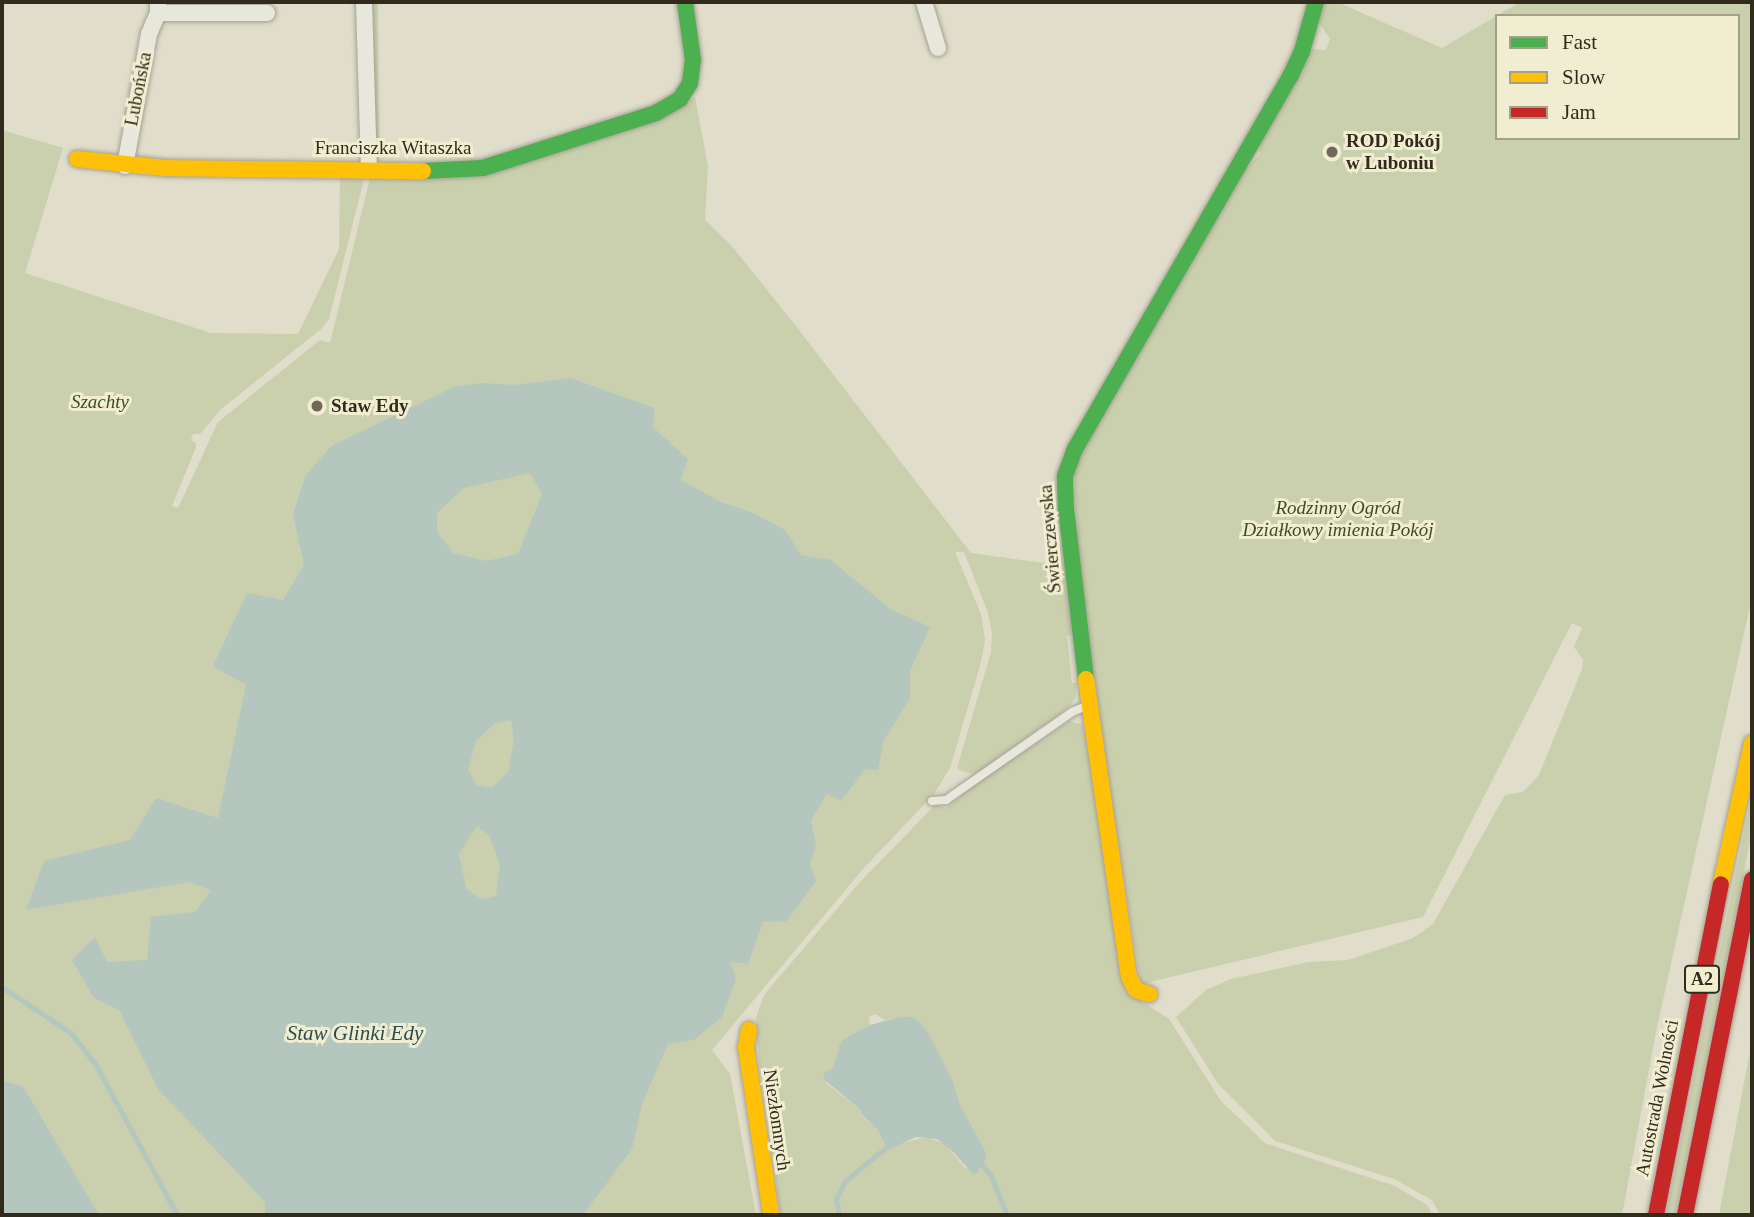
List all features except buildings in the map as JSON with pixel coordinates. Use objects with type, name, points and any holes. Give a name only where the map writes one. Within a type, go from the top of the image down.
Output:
[{"type":"main road","name":"Franciszka Witaszka","points":[[77,159],[125,166],[369,170],[395,173],[483,169],[656,113],[680,99],[690,83],[693,60],[685,2]]},
{"type":"main road","name":"Świerczewska","points":[[1149,994],[1136,990],[1129,977],[1112,843],[1089,705],[1066,510],[1067,468],[1075,449],[1290,77],[1302,51],[1317,2]]},
{"type":"main road","name":"Autostrada Wolności","points":[[1656,1215],[1716,909],[1752,743]]},
{"type":"main road","name":"A2","points":[[1685,1215],[1752,880]]},
{"type":"main road","name":"Niezłomnych","points":[[749,1030],[746,1047],[771,1215]]},
{"type":"street","points":[[363,2],[369,170]]},
{"type":"street","points":[[925,2],[938,48]]},
{"type":"street","name":"Lubońska","points":[[125,166],[149,34],[158,8],[267,13]]},
{"type":"lane","points":[[933,801],[946,800],[1072,712],[1089,705]]},
{"type":"green space","points":[[369,2],[378,2],[379,159],[376,153]]},
{"type":"green space","name":"Rodzinny Ogród Działkowy imienia Pokój","points":[[1326,2],[1337,2],[1442,48],[1495,17],[1495,140],[1740,140],[1740,14],[1500,14],[1520,2],[1752,2],[1752,597],[1656,1032],[1622,1215],[1440,1215],[1432,1200],[1394,1179],[1275,1141],[1218,1084],[1176,1017],[1206,990],[1231,979],[1308,962],[1348,960],[1413,938],[1433,924],[1505,795],[1523,792],[1539,775],[1582,669],[1583,660],[1574,647],[1582,628],[1572,623],[1423,917],[1141,984],[1095,701],[1078,556],[1074,466],[1247,168],[1260,154],[1259,147],[1311,49],[1326,50],[1330,39],[1318,21]]},
{"type":"green space","name":"Szachty","points":[[695,97],[708,166],[705,220],[731,245],[799,330],[971,553],[1058,565],[1063,525],[1075,634],[1067,636],[1072,683],[1077,683],[1075,699],[1069,707],[976,774],[961,771],[957,768],[991,652],[992,633],[988,613],[964,552],[955,552],[981,614],[985,640],[950,768],[934,794],[863,869],[712,1050],[730,1074],[756,1215],[2,1215],[2,130],[63,148],[25,273],[211,333],[298,334],[339,249],[340,178],[364,179],[329,319],[321,329],[220,410],[200,434],[193,434],[191,440],[196,443],[196,447],[172,506],[178,508],[218,422],[320,340],[330,343],[370,178],[431,177],[670,114]]},
{"type":"green space","points":[[1070,721],[1083,725],[1135,997],[1169,1019],[1221,1101],[1265,1143],[1395,1186],[1427,1205],[1433,1215],[781,1215],[759,1062],[756,1018],[764,995],[858,884],[935,805],[946,808],[978,782]],"holes":[[[875,1014],[885,1020],[899,1017],[922,1024],[953,1081],[960,1105],[985,1150],[987,1157],[982,1164],[965,1168],[945,1144],[927,1137],[886,1147],[877,1129],[861,1115],[860,1109],[827,1084],[827,1071],[833,1068],[845,1038],[870,1025],[869,1017]]]},
{"type":"green space","points":[[1752,793],[1752,832],[1675,1215],[1666,1215]]},
{"type":"green space","points":[[1752,1043],[1752,1215],[1719,1215],[1746,1072]]},
{"type":"water","name":"Staw Glinki Edy","points":[[571,378],[654,408],[653,427],[688,459],[681,480],[721,502],[751,512],[785,530],[801,555],[831,560],[890,609],[930,627],[910,671],[910,699],[884,740],[878,770],[865,769],[841,801],[827,794],[811,820],[816,845],[810,864],[816,881],[787,921],[763,922],[748,964],[730,962],[736,979],[722,1017],[694,1040],[668,1044],[642,1104],[632,1149],[583,1215],[265,1215],[265,1202],[158,1089],[119,1010],[94,998],[72,960],[95,937],[107,962],[147,960],[151,917],[195,912],[211,890],[189,882],[26,910],[44,861],[130,840],[156,798],[218,818],[246,685],[213,666],[247,593],[283,600],[304,565],[293,514],[306,475],[331,446],[454,387],[482,383],[514,385]],"holes":[[[530,473],[542,494],[518,554],[486,561],[453,553],[437,532],[437,513],[464,488]],[[511,720],[514,740],[508,772],[491,788],[476,785],[468,769],[476,741],[495,723]],[[477,826],[489,835],[500,865],[496,896],[481,899],[466,888],[459,854]]]},
{"type":"water","points":[[899,1017],[912,1017],[922,1024],[953,1081],[960,1105],[987,1157],[977,1173],[973,1174],[937,1139],[916,1137],[890,1149],[886,1147],[877,1129],[861,1114],[860,1109],[823,1079],[825,1072],[833,1068],[840,1044],[845,1038],[870,1025]]},
{"type":"water","points":[[2,1081],[23,1086],[99,1215],[2,1215]]},
{"type":"waterway","points":[[2,987],[71,1033],[96,1065],[177,1215]]},
{"type":"waterway","points":[[839,1215],[836,1199],[845,1181],[890,1144]]},
{"type":"waterway","points":[[979,1161],[991,1176],[1007,1215]]},
{"type":"traffic: fast","points":[[423,171],[483,168],[656,113],[680,99],[690,83],[693,60],[685,2]]},
{"type":"traffic: fast","points":[[1086,679],[1066,510],[1065,476],[1075,449],[1290,77],[1302,51],[1316,2]]},
{"type":"traffic: slow","points":[[77,159],[166,168],[423,171]]},
{"type":"traffic: slow","points":[[1086,679],[1129,977],[1136,990],[1149,994]]},
{"type":"traffic: slow","points":[[1721,884],[1752,743]]},
{"type":"traffic: slow","points":[[749,1030],[746,1047],[771,1215]]},
{"type":"traffic: jam","points":[[1685,1215],[1752,880]]},
{"type":"traffic: jam","points":[[1656,1215],[1721,884]]},
{"type":"place","name":"ROD Pokój w Luboniu","points":[[1332,152]]},
{"type":"place","name":"Staw Edy","points":[[317,406]]}]
